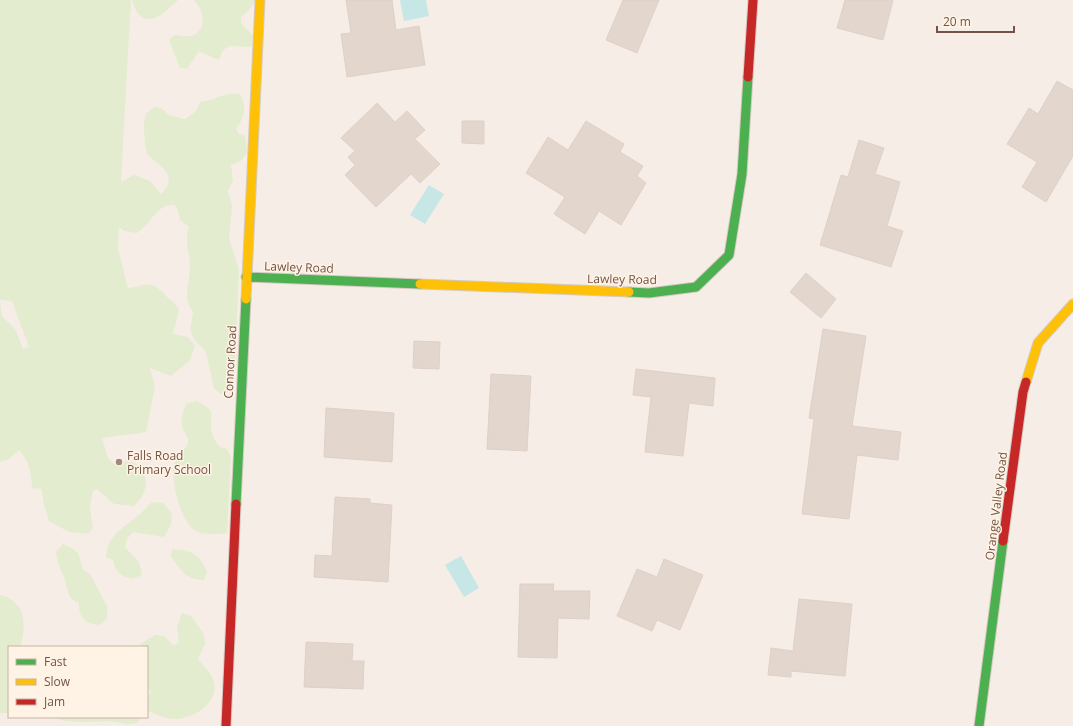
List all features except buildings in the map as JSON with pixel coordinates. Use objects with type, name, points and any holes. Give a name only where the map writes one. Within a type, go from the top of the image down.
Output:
[{"type":"street","name":"Connor Road","points":[[226,726],[260,0]]},
{"type":"street","name":"Lawley Road","points":[[246,277],[649,293],[696,287],[730,255],[742,174],[753,0]]},
{"type":"street","name":"Orange Valley Road","points":[[979,726],[1022,392],[1038,343],[1073,304]]},
{"type":"green space","points":[[0,0],[131,0],[121,182],[134,175],[150,181],[161,194],[169,182],[166,172],[147,154],[145,145],[145,118],[146,114],[154,107],[161,108],[169,115],[185,119],[196,111],[200,102],[228,94],[239,94],[242,98],[244,107],[243,116],[236,129],[239,134],[245,135],[247,153],[241,161],[231,165],[233,181],[228,191],[232,206],[229,238],[239,270],[234,386],[229,392],[221,394],[214,389],[206,352],[194,339],[190,330],[193,312],[189,306],[187,295],[190,271],[187,241],[189,227],[180,220],[177,208],[174,205],[162,208],[137,233],[124,231],[119,227],[118,248],[128,288],[149,284],[157,287],[175,304],[179,310],[173,334],[188,337],[195,346],[190,360],[171,376],[150,368],[155,386],[146,432],[102,438],[108,458],[114,464],[124,461],[133,462],[140,466],[146,480],[145,489],[141,498],[134,506],[114,504],[97,489],[93,491],[90,507],[93,528],[88,534],[69,532],[49,521],[43,501],[42,489],[32,488],[28,463],[26,458],[19,450],[9,459],[0,462],[0,301],[2,316],[15,329],[23,349],[29,347],[12,301],[0,300]]},
{"type":"green space","points":[[132,0],[178,0],[159,16],[147,19],[142,17],[137,12]]},
{"type":"green space","points":[[193,0],[256,0],[241,17],[241,23],[253,35],[251,47],[230,46],[223,50],[219,60],[204,53],[198,52],[187,69],[180,68],[169,40],[174,35],[190,36],[196,34],[200,30],[203,20],[202,14],[200,8]]},
{"type":"green space","points":[[197,401],[211,412],[213,437],[220,447],[227,449],[231,458],[227,533],[205,534],[194,530],[184,517],[177,497],[173,477],[175,461],[186,448],[188,443],[181,422],[182,415],[187,403]]},
{"type":"green space","points":[[152,502],[163,503],[172,514],[171,525],[164,537],[133,532],[127,539],[125,547],[139,562],[142,575],[132,579],[122,575],[115,568],[113,560],[106,557],[107,549],[113,537]]},
{"type":"green space","points":[[63,544],[74,549],[79,555],[83,570],[90,574],[107,606],[107,618],[100,625],[87,622],[84,619],[80,613],[79,603],[72,598],[68,592],[56,552]]},
{"type":"green space","points":[[172,549],[185,550],[197,556],[207,571],[204,580],[198,580],[184,573],[177,566],[171,556]]},
{"type":"green space","points":[[0,595],[15,602],[20,608],[24,623],[20,646],[8,646],[8,713],[0,713]]},
{"type":"green space","points":[[182,613],[191,616],[204,634],[205,644],[198,659],[212,676],[214,690],[208,704],[195,714],[180,719],[173,719],[148,712],[148,696],[151,691],[148,689],[148,646],[140,646],[140,644],[155,635],[164,636],[173,645],[177,644],[179,641],[177,626]]},
{"type":"green space","points":[[55,718],[140,718],[137,723],[128,724],[116,722],[76,722]]},
{"type":"water","points":[[400,0],[426,0],[429,16],[404,21]]},
{"type":"water","points":[[429,185],[444,194],[425,224],[410,215]]},
{"type":"water","points":[[461,556],[479,588],[464,597],[445,565]]},
{"type":"traffic: fast","points":[[629,292],[649,293],[696,287],[729,255],[742,174],[748,77]]},
{"type":"traffic: fast","points":[[246,277],[420,284]]},
{"type":"traffic: fast","points":[[236,504],[246,299]]},
{"type":"traffic: fast","points":[[979,726],[1003,541]]},
{"type":"traffic: slow","points":[[246,299],[260,0]]},
{"type":"traffic: slow","points":[[420,284],[629,292]]},
{"type":"traffic: slow","points":[[1026,382],[1038,343],[1073,304]]},
{"type":"traffic: jam","points":[[748,77],[753,0]]},
{"type":"traffic: jam","points":[[1003,541],[1023,392],[1026,382]]},
{"type":"traffic: jam","points":[[226,726],[236,504]]},
{"type":"place","name":"Falls Road Primary School","points":[[119,462]]}]
